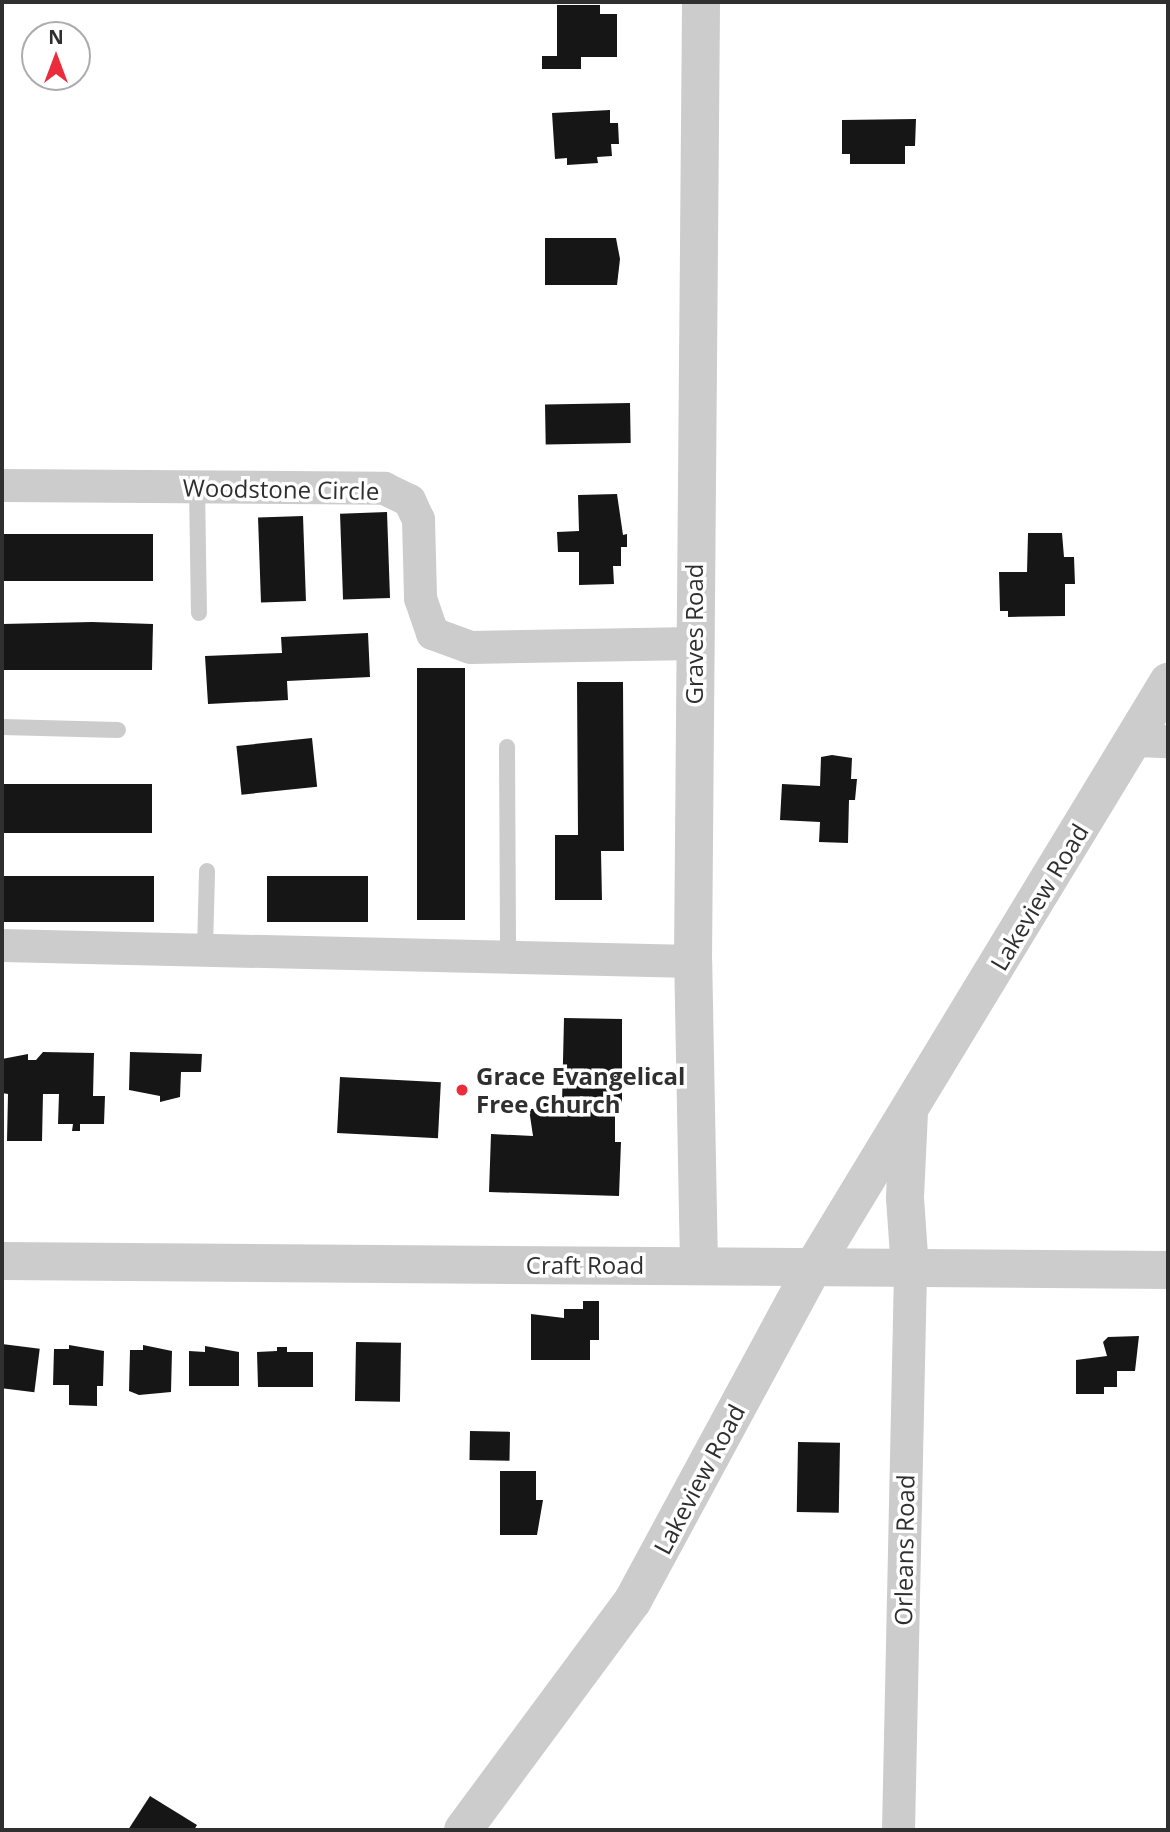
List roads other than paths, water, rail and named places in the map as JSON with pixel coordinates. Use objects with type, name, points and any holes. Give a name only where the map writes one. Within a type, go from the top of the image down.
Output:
[{"type":"street","name":"Graves Road","points":[[699,1265],[693,961],[701,2]]},
{"type":"street","name":"Woodstone Circle","points":[[2,485],[384,488],[409,500],[418,519],[420,598],[432,633],[470,647],[694,643]]},
{"type":"street","name":"Lakeview Road","points":[[463,1830],[632,1602],[812,1269],[909,1110],[1152,740],[1168,682]]},
{"type":"street","points":[[2,945],[693,961]]},
{"type":"street","name":"Lakeview Road","points":[[909,1110],[905,1198],[910,1270]]},
{"type":"street","name":"Craft Road","points":[[2,1261],[1168,1270]]},
{"type":"street","name":"Orleans Road","points":[[898,1830],[910,1270]]},
{"type":"lane","points":[[197,487],[199,613]]},
{"type":"lane","points":[[2,727],[118,730]]},
{"type":"lane","points":[[507,747],[508,955]]},
{"type":"lane","points":[[205,949],[206,871]]},
{"type":"place","name":"Grace Evangelical Free Church","points":[[462,1090]]}]
